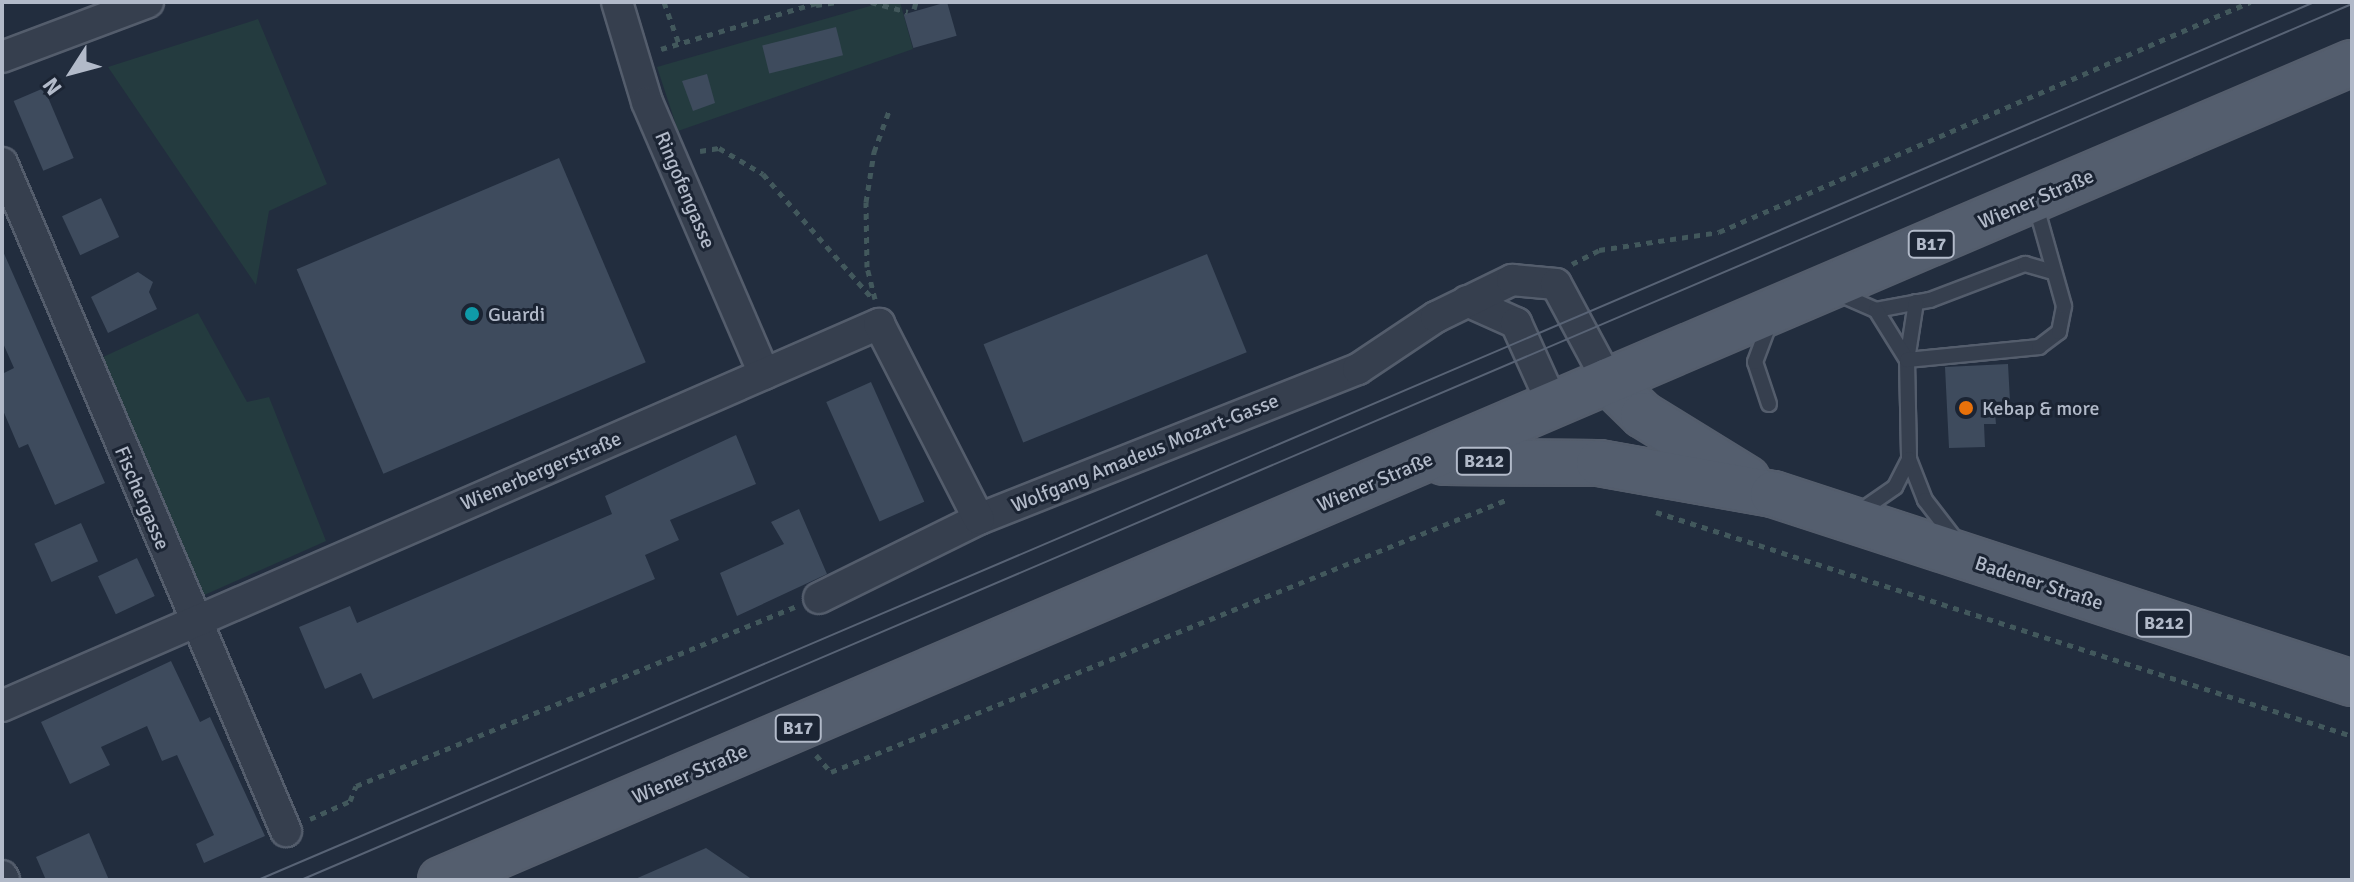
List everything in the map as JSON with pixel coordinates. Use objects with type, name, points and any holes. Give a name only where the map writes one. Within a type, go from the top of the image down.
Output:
[{"type":"main road","name":"Wiener Straße","points":[[441,880],[1608,381],[1772,314],[2352,63]]},
{"type":"main road","name":"B212","points":[[1608,381],[1643,415],[1773,494]]},
{"type":"main road","name":"B212","points":[[1421,463],[1599,463],[1773,494]]},
{"type":"main road","name":"Badener Straße","points":[[1773,494],[1977,564],[2352,683]]},
{"type":"street","points":[[2,57],[148,2]]},
{"type":"street","name":"Ringofengasse","points":[[617,2],[642,54],[764,374]]},
{"type":"street","name":"Fischergasse","points":[[2,163],[194,622],[286,831]]},
{"type":"street","points":[[1544,279],[1556,284],[1608,381]]},
{"type":"street","name":"Wolfgang Amadeus Mozart-Gasse","points":[[819,598],[979,519],[1358,369],[1467,301],[1512,280],[1544,279]]},
{"type":"street","points":[[1467,301],[1516,323],[1553,405]]},
{"type":"street","name":"Wienerbergerstraße","points":[[2,706],[879,324],[979,519]]},
{"type":"lane","points":[[1907,360],[2039,347],[2059,332],[2064,306],[2034,199]]},
{"type":"lane","points":[[1876,310],[1916,302],[2025,264],[2053,272]]},
{"type":"lane","points":[[1829,289],[1876,310],[1907,360]]},
{"type":"lane","points":[[1916,302],[1907,360],[1909,459],[1936,518],[1977,564]]},
{"type":"lane","points":[[1769,404],[1755,362],[1772,314]]},
{"type":"lane","points":[[1842,518],[1867,510],[1895,487],[1909,459]]},
{"type":"path","points":[[664,2],[679,44]]},
{"type":"path","points":[[642,54],[820,2]]},
{"type":"path","points":[[807,6],[837,2]]},
{"type":"path","points":[[871,2],[913,7]]},
{"type":"path","points":[[1544,279],[1599,250],[1719,232],[2250,2]]},
{"type":"path","points":[[687,153],[719,148],[763,174],[877,303],[867,267],[866,202],[874,152],[890,108]]},
{"type":"path","points":[[793,730],[831,772],[1515,497]]},
{"type":"path","points":[[1639,506],[2352,736]]},
{"type":"path","points":[[286,831],[350,801],[356,786],[819,598]]},
{"type":"green space","points":[[884,2],[900,2],[913,49],[678,131],[657,67]]},
{"type":"green space","points":[[258,19],[327,184],[269,211],[256,285],[108,67]]},
{"type":"green space","points":[[198,313],[247,402],[269,397],[326,541],[202,596],[101,358]]},
{"type":"building","points":[[947,2],[957,36],[913,48],[904,14]]},
{"type":"building","points":[[836,27],[843,55],[769,74],[762,45]]},
{"type":"building","points":[[707,74],[715,103],[693,111],[682,81]]},
{"type":"building","points":[[44,88],[74,158],[43,171],[14,101]]},
{"type":"building","name":"Guardi","points":[[559,158],[646,362],[383,474],[297,269]]},
{"type":"building","points":[[101,198],[119,237],[80,255],[62,216]]},
{"type":"building","points":[[2,249],[105,483],[55,505],[28,444],[19,448],[2,408],[2,374],[14,368],[2,341]]},
{"type":"building","points":[[1207,254],[1247,352],[1023,443],[984,344]]},
{"type":"building","points":[[138,272],[153,282],[149,292],[157,309],[108,333],[91,297]]},
{"type":"building","name":"Kebap & more","points":[[2008,364],[2010,401],[1994,402],[1996,424],[1984,424],[1985,447],[1949,448],[1945,367]]},
{"type":"building","points":[[871,382],[924,502],[880,522],[826,402]]},
{"type":"building","points":[[736,435],[756,484],[670,520],[679,540],[645,555],[655,579],[373,699],[361,673],[325,689],[299,627],[350,606],[357,623],[612,514],[605,496]]},
{"type":"building","points":[[799,509],[827,574],[737,616],[720,573],[784,544],[771,522]]},
{"type":"building","points":[[81,523],[98,561],[51,582],[34,544]]},
{"type":"building","points":[[137,558],[155,596],[116,614],[98,576]]},
{"type":"building","points":[[171,661],[200,722],[210,717],[265,836],[204,863],[196,844],[214,835],[177,755],[162,761],[147,726],[101,747],[110,765],[70,784],[41,722]]},
{"type":"building","points":[[89,833],[109,880],[46,880],[36,857]]},
{"type":"building","points":[[706,848],[753,880],[633,880]]},
{"type":"tram line","points":[[258,880],[2314,2]]},
{"type":"tram line","points":[[301,880],[2352,4]]},
{"type":"place","name":"Guardi","points":[[472,314]]},
{"type":"place","name":"Kebap & more","points":[[1966,408]]}]
